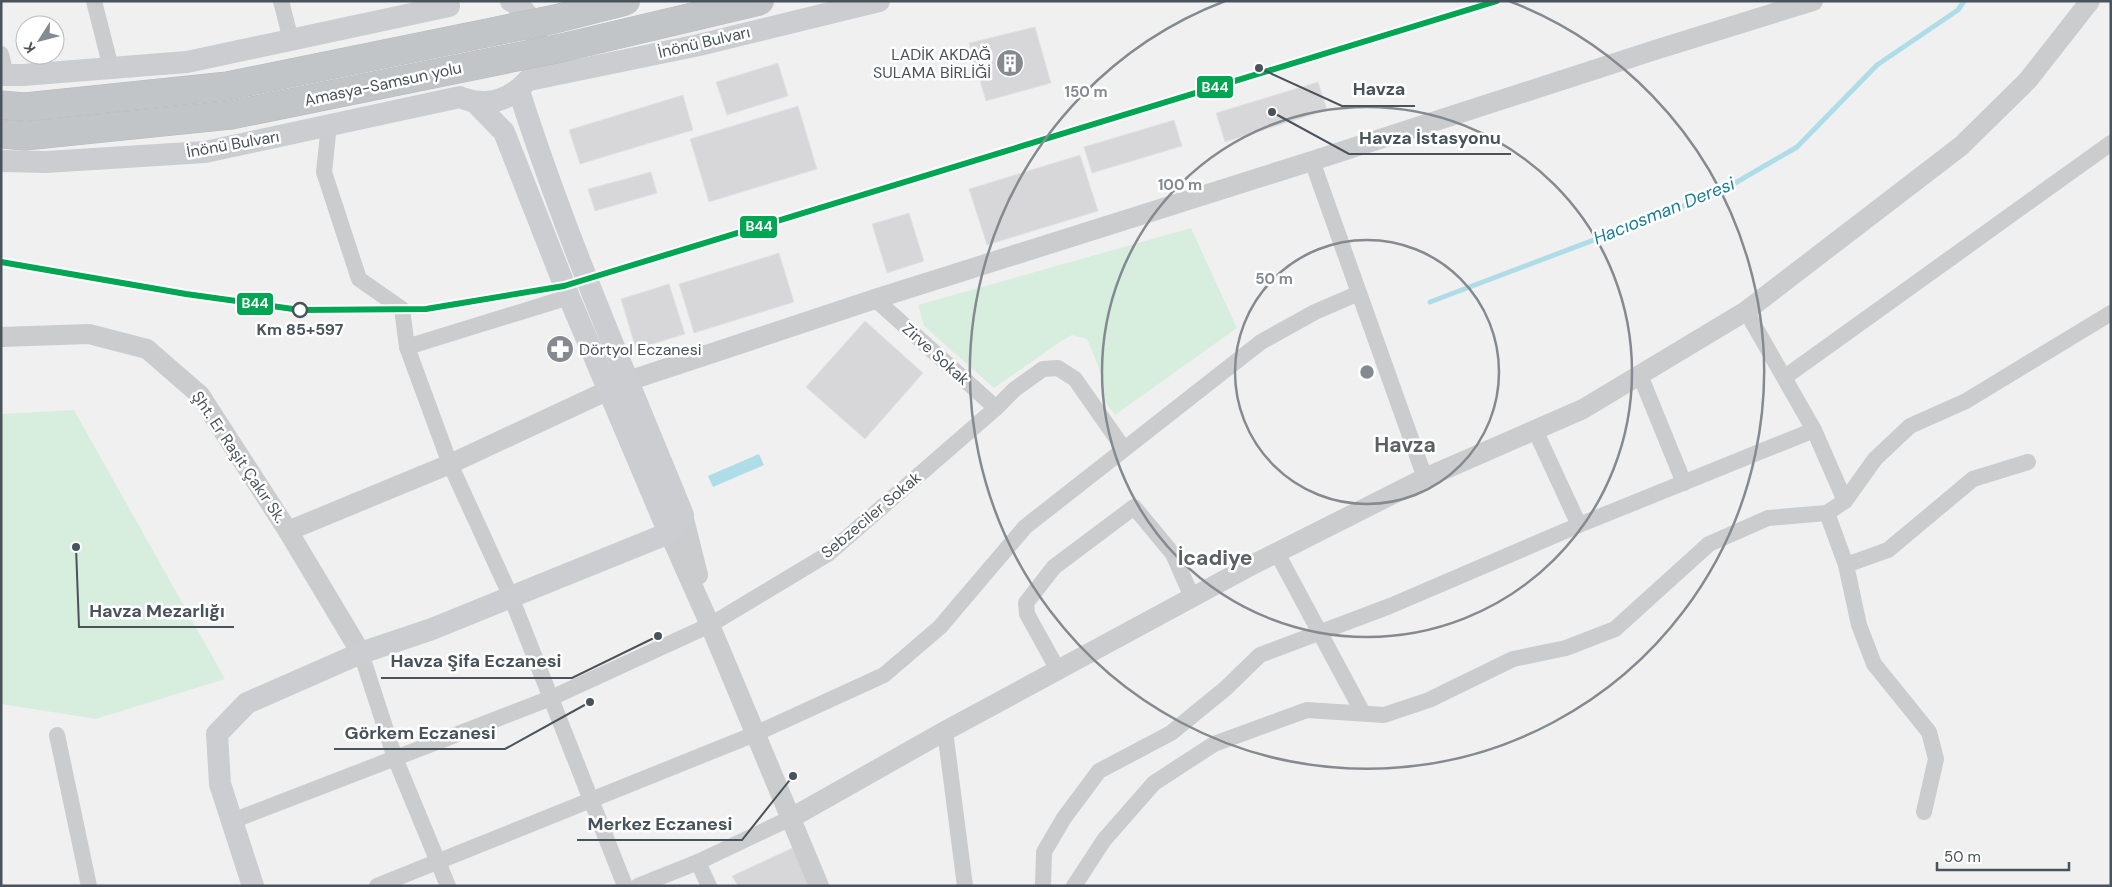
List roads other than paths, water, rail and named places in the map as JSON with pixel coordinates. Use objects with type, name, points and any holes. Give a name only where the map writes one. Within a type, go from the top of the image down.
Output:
[{"type":"highway","name":"Amasya-Samsun yolu","points":[[1,105],[25,107],[227,86],[555,19],[626,1]]},
{"type":"highway","name":"Amasya-Samsun yolu","points":[[1,134],[25,136],[231,115],[561,48],[760,1]]},
{"type":"main road","points":[[253,886],[220,784],[217,734],[247,703],[361,653],[432,629],[669,533],[683,515],[628,382],[530,127],[524,85],[536,64],[539,47],[535,30],[527,15],[511,1]]},
{"type":"main road","name":"İnönü Bulvarı","points":[[1,161],[46,162],[205,152],[329,125],[468,99],[490,102],[505,98],[524,85],[879,1]]},
{"type":"main road","points":[[3,68],[23,76],[187,62],[453,4]]},
{"type":"main road","points":[[453,4],[438,19],[431,36],[430,54],[435,72],[446,86],[468,99],[504,132],[568,297],[669,533]]},
{"type":"street","points":[[94,1],[111,68]]},
{"type":"street","points":[[281,1],[291,40]]},
{"type":"street","points":[[288,531],[450,464],[628,382],[875,299],[1813,1]]},
{"type":"street","points":[[638,886],[698,862],[790,818],[945,731],[1192,597],[1425,478],[1583,409],[1746,311],[1961,146],[2028,80],[2090,1]]},
{"type":"street","points":[[329,125],[324,172],[359,279],[402,309],[407,348],[450,464],[511,597],[625,886]]},
{"type":"street","points":[[1784,377],[2111,143]]},
{"type":"street","points":[[1312,161],[1425,478]]},
{"type":"street","points":[[377,886],[755,734],[884,674],[940,627],[1025,527],[1261,342],[1315,312],[1359,293]]},
{"type":"street","points":[[407,348],[568,297]]},
{"type":"street","name":"Zirve Sokak","points":[[875,299],[996,408]]},
{"type":"street","points":[[2078,332],[2111,304]]},
{"type":"street","points":[[1746,311],[1814,430],[1846,501]]},
{"type":"street","points":[[1074,886],[1104,840],[1154,783],[1214,744],[1307,710],[1384,714],[1420,703],[1513,659],[1566,648],[1615,629],[1709,544],[1768,518],[1827,513],[1846,501],[1875,459],[1910,426],[1966,401],[2111,313]]},
{"type":"street","name":"Şht. Er Raşit Çakır Sk.","points":[[1,337],[89,334],[147,349],[200,395],[288,531],[361,653]]},
{"type":"street","name":"Sebzeciler Sokak","points":[[232,821],[551,698],[710,625],[828,554],[996,408],[1015,389],[1042,369],[1058,368],[1075,380],[1124,449]]},
{"type":"street","points":[[1640,375],[1684,483]]},
{"type":"street","points":[[1534,430],[1579,525]]},
{"type":"street","points":[[1043,886],[1044,852],[1064,818],[1099,770],[1171,733],[1226,688],[1260,655],[1390,606],[1579,525],[1814,430]]},
{"type":"street","points":[[1846,565],[1888,550],[1973,480],[2028,462]]},
{"type":"street","points":[[1058,670],[1027,614],[1026,603],[1054,567],[1134,507],[1172,554],[1192,597]]},
{"type":"street","points":[[1827,513],[1846,565],[1859,625],[1874,664],[1929,732],[1936,759],[1924,812]]},
{"type":"street","points":[[683,515],[710,625]]},
{"type":"street","points":[[669,533],[710,625],[819,886]]},
{"type":"street","points":[[1277,553],[1363,713]]},
{"type":"street","points":[[361,653],[395,758],[448,886]]},
{"type":"street","points":[[945,731],[965,886]]},
{"type":"street","points":[[57,735],[89,886]]},
{"type":"street","points":[[698,862],[709,886]]},
{"type":"water","points":[[759,454],[764,465],[713,487],[708,476]]},
{"type":"waterway","name":"Hacıosman Deresi","points":[[1430,302],[1718,193],[1797,147],[1877,65],[1958,10],[1964,1]]},
{"type":"place","name":"LADİK AKDAĞ SULAMA BİRLİĞİ","points":[[1010,63]]},
{"type":"place","name":"Havza","points":[[1259,68]]},
{"type":"place","name":"Havza İstasyonu","points":[[1272,112]]},
{"type":"place","name":"Km 85+597","points":[[300,310]]},
{"type":"place","name":"Dörtyol Eczanesi","points":[[560,349]]},
{"type":"place","name":"Havza Mezarlığı","points":[[76,547]]},
{"type":"place","name":"Havza Şifa Eczanesi","points":[[658,636]]},
{"type":"place","name":"Görkem Eczanesi","points":[[590,702]]},
{"type":"place","name":"Merkez Eczanesi","points":[[793,776]]},
{"type":"district","name":"Havza","points":[[1405,445]]},
{"type":"district","name":"İcadiye","points":[[1215,558]]}]
